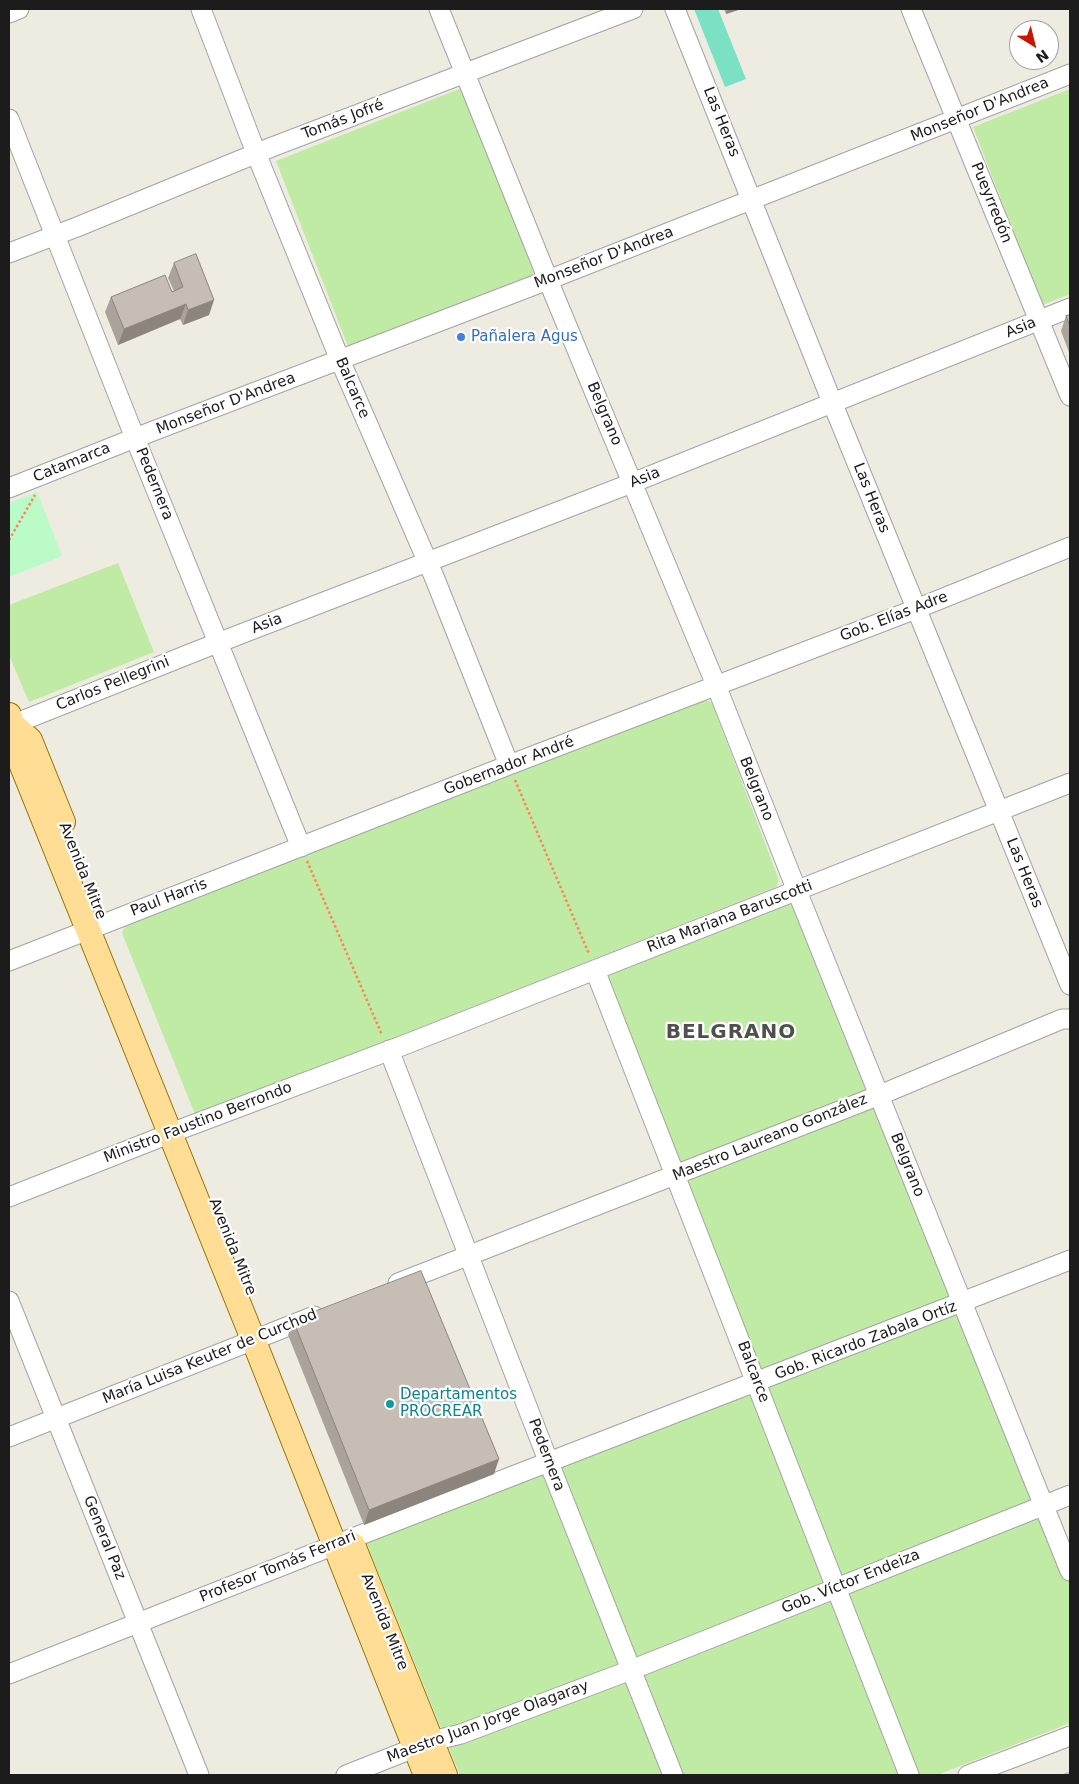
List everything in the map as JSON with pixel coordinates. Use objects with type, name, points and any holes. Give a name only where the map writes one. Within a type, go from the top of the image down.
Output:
[{"type":"main road","name":"Avenida Mitre","points":[[10,722],[14,746],[96,926],[424,1745],[446,1775]]},
{"type":"main road","name":"Avenida Mitre","points":[[424,1745],[426,1775]]},
{"type":"street","points":[[9,13],[18,9]]},
{"type":"street","name":"Balcarce","points":[[201,9],[256,153],[340,360],[427,562],[509,765]]},
{"type":"street","name":"Belgrano","points":[[439,9],[548,280],[716,686],[1070,1571]]},
{"type":"street","name":"Tomás Jofré","points":[[9,253],[256,153],[632,9]]},
{"type":"street","name":"Las Heras","points":[[675,9],[832,402],[1070,985]]},
{"type":"street","name":"Pueyrredón","points":[[911,9],[1070,396]]},
{"type":"street","name":"Monseñor D'Andrea","points":[[135,438],[548,280],[1070,74]]},
{"type":"street","name":"Pedernera","points":[[9,119],[135,438],[301,847]]},
{"type":"street","name":"Asia","points":[[218,642],[632,483],[1070,308]]},
{"type":"street","name":"Catamarca","points":[[9,488],[135,438]]},
{"type":"street","name":"Gob. Elías Adre","points":[[716,686],[1070,547]]},
{"type":"street","name":"Carlos Pellegrini","points":[[10,722],[218,642]]},
{"type":"street","name":"Gobernador André","points":[[301,847],[716,686]]},
{"type":"street","name":"Rita Mariana Baruscotti","points":[[389,1050],[1070,783]]},
{"type":"street","name":"Paul Harris","points":[[9,961],[301,847]]},
{"type":"street","name":"Balcarce","points":[[595,970],[677,1175],[909,1775]]},
{"type":"street","name":"Maestro Laureano González","points":[[468,1256],[880,1095],[1062,1020],[1070,1019]]},
{"type":"street","name":"Pedernera","points":[[389,1050],[548,1463],[673,1775]]},
{"type":"street","name":"Ministro Faustino Berrondo","points":[[9,1197],[177,1130],[389,1050]]},
{"type":"street","points":[[383,1289],[468,1256]]},
{"type":"street","name":"Gob. Ricardo Zabala Ortíz","points":[[548,1463],[1070,1260]]},
{"type":"street","name":"General Paz","points":[[9,1301],[199,1775]]},
{"type":"street","name":"María Luisa Keuter de Curchod","points":[[9,1437],[330,1310]]},
{"type":"street","name":"Profesor Tomás Ferrari","points":[[9,1674],[548,1463]]},
{"type":"street","name":"Gob. Víctor Endeiza","points":[[631,1670],[1070,1495]]},
{"type":"street","name":"Maestro Juan Jorge Olagaray","points":[[346,1775],[631,1670]]},
{"type":"street","points":[[968,1775],[1070,1736]]},
{"type":"path","points":[[9,540],[37,492]]},
{"type":"path","points":[[509,765],[595,970]]},
{"type":"path","points":[[301,847],[389,1050]]},
{"type":"green space","points":[[694,9],[718,9],[746,79],[725,87]]},
{"type":"green space","points":[[462,88],[535,276],[349,349],[276,161]]},
{"type":"green space","points":[[1070,89],[1070,294],[1042,305],[973,127]]},
{"type":"green space","points":[[37,492],[62,556],[9,577],[9,503]]},
{"type":"green space","points":[[118,563],[154,652],[29,702],[9,655],[9,605]]},
{"type":"green space","points":[[703,698],[712,703],[779,880],[776,887],[200,1115],[195,1114],[122,933],[125,926]]},
{"type":"green space","points":[[797,891],[1070,1572],[1070,1723],[937,1775],[460,1775],[363,1534],[757,1383],[595,970]]},
{"type":"building","points":[[196,254],[214,300],[188,310],[186,304],[124,329],[111,297],[165,275],[172,292],[183,287],[174,263]]},
{"type":"building","points":[[1070,315],[1070,326],[1066,316]]},
{"type":"building","name":"Departamentos PROCREAR","points":[[421,1271],[499,1459],[369,1510],[293,1320]]},
{"type":"waterway","points":[[1066,1775],[1070,1774]]},
{"type":"place","name":"Pañalera Agus","points":[[461,337]]},
{"type":"place","name":"Departamentos PROCREAR","points":[[390,1404]]},
{"type":"district","name":"BELGRANO","points":[[731,1033]]}]
